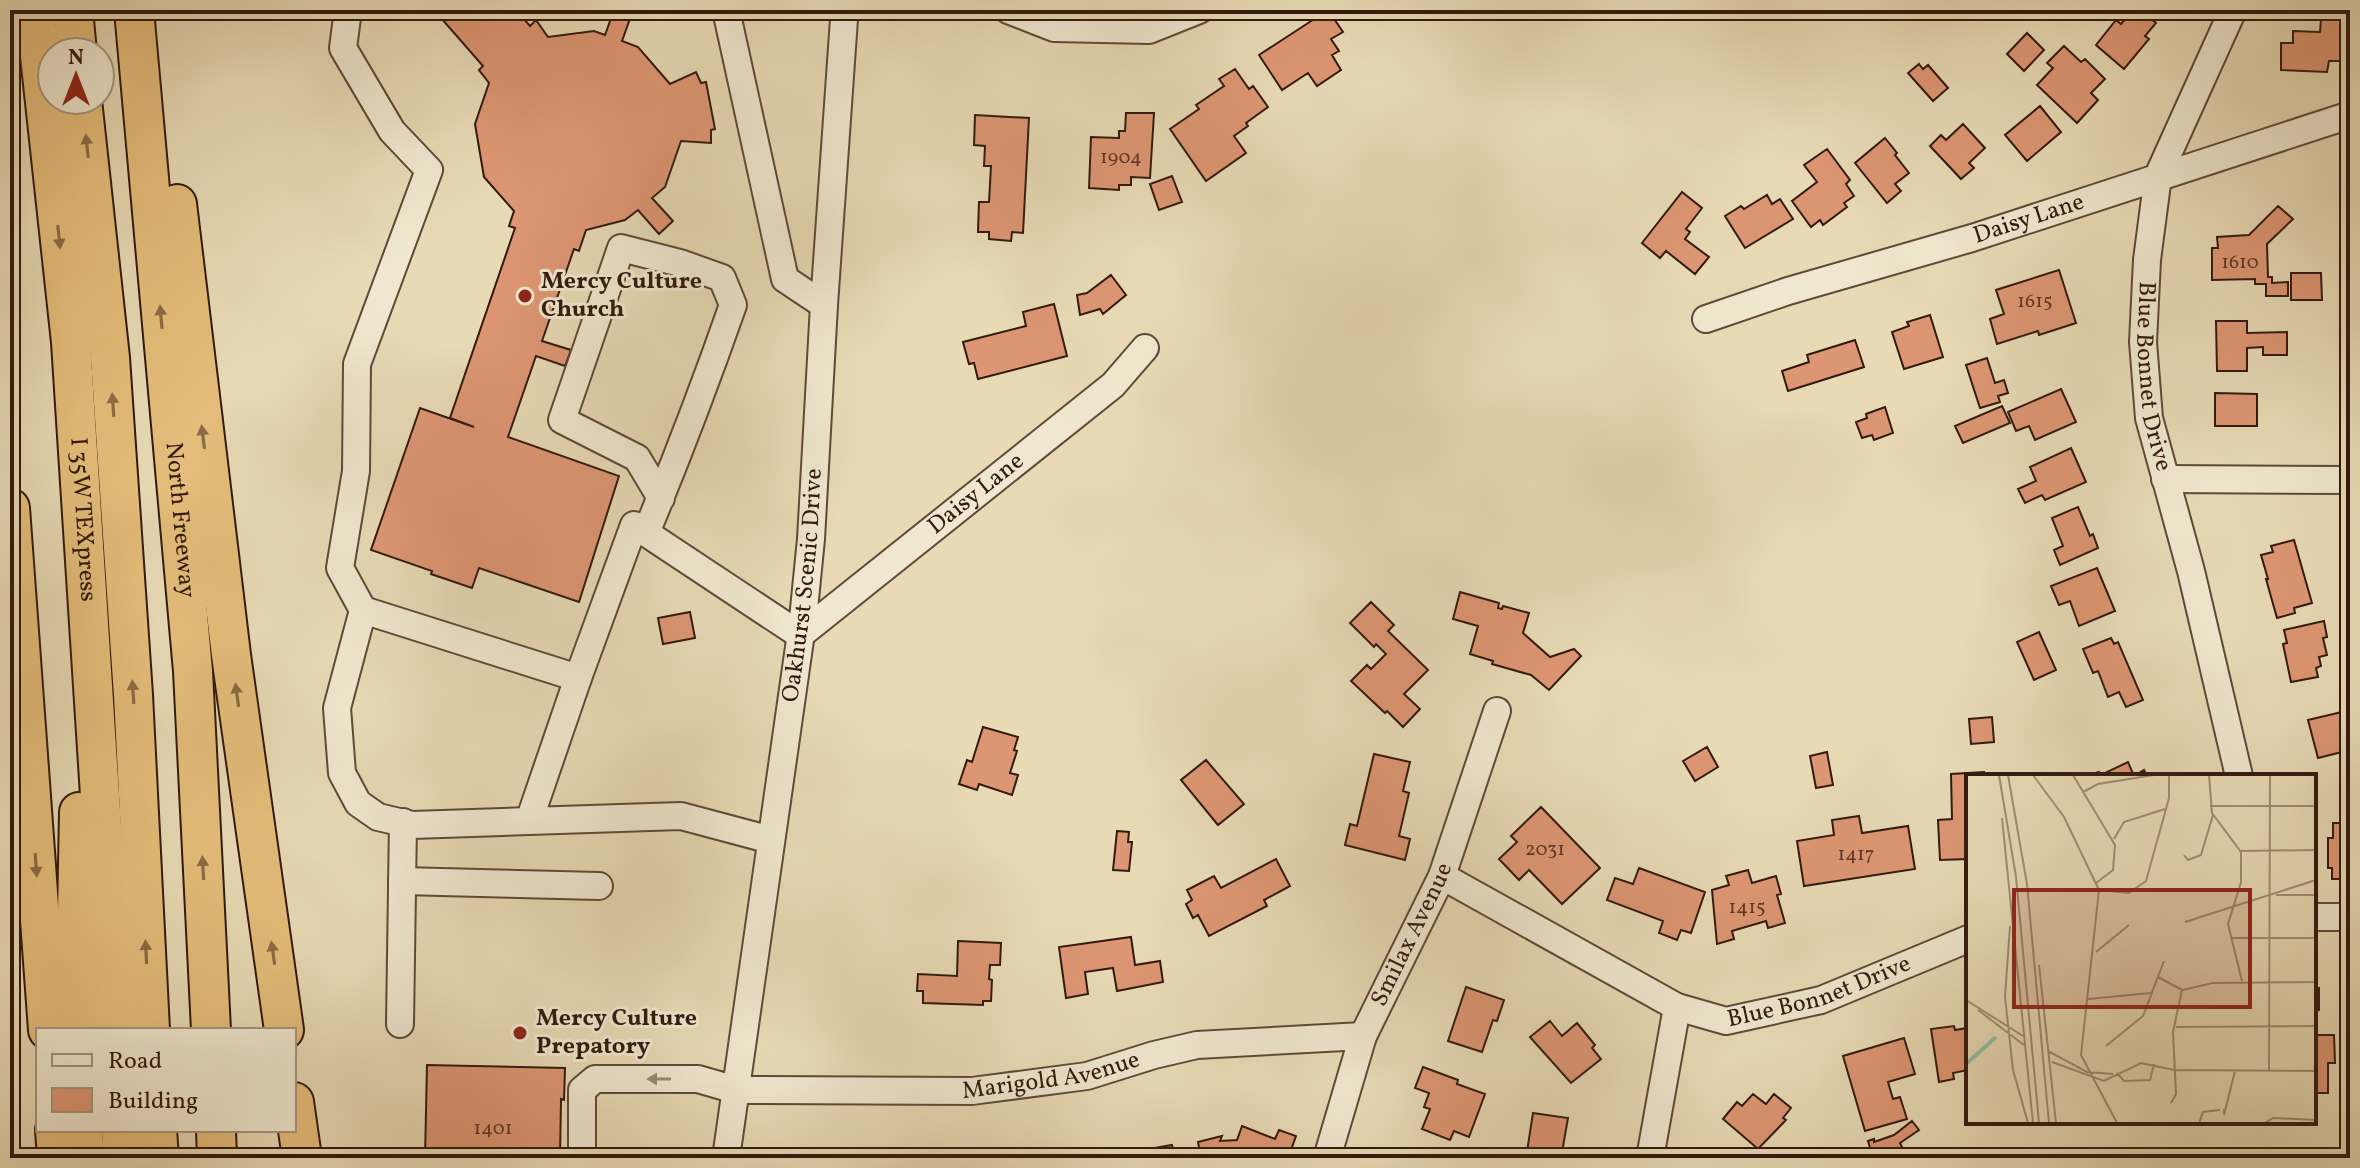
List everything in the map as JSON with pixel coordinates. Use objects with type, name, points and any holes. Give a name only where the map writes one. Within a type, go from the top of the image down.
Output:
[{"type":"highway","name":"I 35W TEXpress","points":[[35,10],[71,342],[115,1028]]},
{"type":"highway","points":[[73,10],[75,36]]},
{"type":"highway","name":"North Freeway","points":[[134,10],[149,85],[193,671],[211,1028]]},
{"type":"highway","points":[[149,85],[284,1028]]},
{"type":"highway","name":"I 35W TEXpress","points":[[85,116],[112,388],[133,695],[150,1028]]},
{"type":"highway","points":[[10,508],[48,1028]]},
{"type":"highway","points":[[79,1028],[76,966],[84,529]]},
{"type":"highway","points":[[296,1116],[302,1158]]},
{"type":"highway","points":[[55,1132],[57,1158]]},
{"type":"highway","points":[[83,1132],[85,1158]]},
{"type":"highway","points":[[121,1132],[123,1158]]},
{"type":"highway","points":[[157,1132],[159,1158]]},
{"type":"highway","points":[[216,1132],[217,1158]]},
{"type":"street","points":[[348,10],[343,48],[392,131],[429,170],[357,364],[356,471],[340,568],[363,610],[337,708],[342,773],[358,803],[378,817],[412,825],[681,816],[771,840]]},
{"type":"street","points":[[726,10],[785,279],[824,305]]},
{"type":"street","name":"Oakhurst Scenic Drive","points":[[726,1158],[811,539],[824,305],[847,10]]},
{"type":"street","points":[[1008,10],[1054,28],[1149,30],[1199,10]]},
{"type":"street","name":"Blue Bonnet Drive","points":[[2233,10],[2158,176],[2147,260],[2143,342],[2149,418],[2191,571],[2236,764]]},
{"type":"street","name":"Daisy Lane","points":[[1706,319],[1788,291],[1972,238],[2350,115]]},
{"type":"street","points":[[646,533],[661,498],[690,425],[733,305],[722,278],[680,263],[621,248],[562,420],[637,458],[661,498]]},
{"type":"street","name":"Daisy Lane","points":[[800,635],[1113,385],[1145,348]]},
{"type":"street","points":[[2165,479],[2350,480]]},
{"type":"street","points":[[529,821],[634,525],[800,635]]},
{"type":"street","points":[[363,610],[578,678]]},
{"type":"street","name":"Smilax Avenue","points":[[1327,1158],[1363,1036],[1442,876],[1497,711]]},
{"type":"street","points":[[400,1024],[403,822]]},
{"type":"street","points":[[1442,876],[1677,1007],[1650,1158]]},
{"type":"street","points":[[402,881],[599,886]]},
{"type":"street","points":[[2316,917],[2350,917]]},
{"type":"street","name":"Blue Bonnet Drive","points":[[1677,1007],[1726,1021],[1821,1000],[1966,940]]},
{"type":"street","points":[[1666,1060],[1684,1038],[1726,1021]]},
{"type":"street","name":"Marigold Avenue","points":[[582,1158],[582,1090],[595,1079],[698,1079],[736,1090],[972,1091],[1087,1076],[1197,1045],[1363,1036]]},
{"type":"building","name":"Mercy Culture Church","points":[[434,10],[516,10],[530,26],[536,20],[548,37],[594,31],[605,35],[614,10],[624,10],[632,13],[622,41],[638,47],[670,84],[696,72],[701,83],[706,82],[715,129],[711,130],[711,143],[681,141],[665,187],[652,198],[673,221],[659,234],[638,210],[625,220],[586,230],[579,251],[574,249],[542,341],[571,350],[565,366],[536,356],[508,437],[619,476],[579,602],[479,568],[472,588],[371,550],[420,408],[474,427],[450,418],[515,228],[509,226],[514,211],[484,177],[475,124],[489,83],[479,70],[483,66]]},
{"type":"building","points":[[1328,10],[1343,32],[1331,39],[1339,51],[1332,55],[1341,70],[1317,86],[1308,73],[1282,90],[1259,55]]},
{"type":"building","points":[[2133,10],[2140,10],[2156,23],[2145,36],[2149,39],[2124,69],[2096,45],[2116,20],[2121,24]]},
{"type":"building","points":[[2321,19],[2348,19],[2342,61],[2329,61],[2327,72],[2281,70],[2281,43],[2293,43],[2293,31],[2320,32]]},
{"type":"building","points":[[2027,33],[2044,50],[2024,71],[2007,54]]},
{"type":"building","points":[[2064,46],[2081,62],[2085,59],[2105,79],[2091,93],[2098,100],[2077,123],[2037,85],[2053,68],[2047,63]]},
{"type":"building","points":[[1919,64],[1923,69],[1928,65],[1948,88],[1933,101],[1908,73]]},
{"type":"building","points":[[1235,69],[1249,89],[1253,86],[1268,107],[1234,136],[1246,153],[1206,181],[1170,129],[1199,109],[1196,105],[1224,86],[1219,79]]},
{"type":"building","points":[[2040,106],[2061,132],[2027,161],[2005,135]]},
{"type":"building","points":[[1126,113],[1154,113],[1150,178],[1131,177],[1131,185],[1119,185],[1119,190],[1089,188],[1091,137],[1119,138],[1119,131],[1125,131]]},
{"type":"building","points":[[975,115],[1029,118],[1023,233],[1012,232],[1011,241],[989,239],[989,232],[978,232],[979,202],[989,202],[991,166],[984,166],[985,146],[974,145]]},
{"type":"building","points":[[1963,124],[1985,148],[1969,163],[1974,168],[1961,179],[1930,146],[1941,135],[1946,140]]},
{"type":"building","points":[[1885,138],[1909,173],[1895,184],[1901,191],[1887,203],[1855,163]]},
{"type":"building","points":[[1827,149],[1850,180],[1846,184],[1854,196],[1844,203],[1847,207],[1823,225],[1820,220],[1811,227],[1792,201],[1817,182],[1804,165]]},
{"type":"building","points":[[1172,176],[1182,202],[1159,210],[1150,184]]},
{"type":"building","points":[[1682,192],[1702,208],[1686,229],[1690,232],[1685,239],[1709,257],[1695,274],[1666,251],[1660,258],[1642,243]]},
{"type":"building","points":[[1767,195],[1772,204],[1780,199],[1793,219],[1745,248],[1725,216]]},
{"type":"building","points":[[2278,206],[2293,219],[2267,244],[2268,277],[2272,277],[2272,283],[2288,282],[2288,296],[2266,296],[2266,284],[2255,284],[2255,279],[2212,280],[2212,248],[2218,248],[2217,237],[2249,235]]},
{"type":"building","points":[[2059,270],[2076,323],[1997,344],[1990,319],[2004,314],[1996,290]]},
{"type":"building","points":[[2291,273],[2321,273],[2322,300],[2291,300]]},
{"type":"building","points":[[1111,275],[1126,295],[1103,314],[1100,309],[1080,315],[1077,295],[1087,293]]},
{"type":"building","points":[[1054,304],[1067,356],[978,379],[974,363],[969,364],[963,342],[1026,326],[1023,312]]},
{"type":"building","points":[[1930,315],[1943,357],[1904,369],[1892,332],[1909,326],[1907,322]]},
{"type":"building","points":[[2216,321],[2247,321],[2247,333],[2287,332],[2287,355],[2263,355],[2263,347],[2247,348],[2247,371],[2217,371]]},
{"type":"building","points":[[1855,340],[1864,367],[1788,391],[1782,371],[1809,362],[1807,355]]},
{"type":"building","points":[[1987,358],[1995,383],[2004,380],[2008,393],[1998,396],[2000,402],[1980,408],[1966,365]]},
{"type":"building","points":[[2346,369],[2350,369],[2350,426],[2340,426],[2340,410],[2346,410]]},
{"type":"building","points":[[2061,389],[2076,422],[2035,440],[2029,426],[2016,431],[2008,412]]},
{"type":"building","points":[[2215,393],[2257,394],[2257,426],[2215,426]]},
{"type":"building","points":[[2002,406],[2010,423],[1963,443],[1955,426]]},
{"type":"building","points":[[1885,407],[1893,433],[1874,440],[1872,435],[1862,438],[1856,422],[1867,418],[1866,414]]},
{"type":"building","points":[[2071,448],[2086,482],[2045,500],[2042,495],[2025,503],[2018,489],[2036,481],[2030,467]]},
{"type":"building","points":[[2078,507],[2098,548],[2060,565],[2054,550],[2063,546],[2052,518]]},
{"type":"building","points":[[2294,540],[2312,603],[2294,608],[2295,613],[2277,618],[2261,555],[2273,552],[2271,546]]},
{"type":"building","points":[[2097,568],[2115,611],[2079,626],[2070,601],[2059,605],[2051,586]]},
{"type":"building","points":[[1460,592],[1499,603],[1498,608],[1502,609],[1503,606],[1529,613],[1523,633],[1550,657],[1574,649],[1581,656],[1549,690],[1531,675],[1470,654],[1478,626],[1453,619]]},
{"type":"building","points":[[1371,602],[1394,625],[1388,631],[1428,670],[1404,694],[1420,709],[1403,727],[1351,681],[1367,665],[1371,669],[1386,654],[1376,644],[1374,647],[1350,623]]},
{"type":"building","points":[[690,612],[695,638],[663,644],[658,618]]},
{"type":"building","points":[[2324,621],[2327,637],[2323,638],[2327,655],[2319,657],[2321,666],[2316,668],[2318,677],[2291,682],[2283,644],[2287,643],[2284,630]]},
{"type":"building","points":[[2039,632],[2056,670],[2034,680],[2017,642]]},
{"type":"building","points":[[2111,638],[2114,644],[2118,642],[2143,700],[2126,707],[2119,692],[2108,697],[2098,671],[2093,673],[2083,649]]},
{"type":"building","points":[[2350,710],[2350,750],[2318,758],[2308,720]]},
{"type":"building","points":[[1992,717],[1994,742],[1971,744],[1969,719]]},
{"type":"building","points":[[983,727],[1018,737],[1010,773],[1018,775],[1012,795],[979,784],[977,790],[959,784],[967,760],[972,762]]},
{"type":"building","points":[[1707,747],[1718,767],[1695,781],[1683,761]]},
{"type":"building","points":[[1827,752],[1833,785],[1816,788],[1810,756]]},
{"type":"building","points":[[1374,754],[1410,762],[1403,791],[1409,793],[1399,836],[1410,839],[1405,860],[1345,845],[1350,824],[1357,826]]},
{"type":"building","points":[[1206,760],[1244,804],[1218,825],[1181,780]]},
{"type":"building","points":[[2128,762],[2133,774],[2103,774]]},
{"type":"building","points":[[1984,772],[1984,774],[1966,774],[1966,859],[1940,860],[1938,820],[1952,819],[1951,774]]},
{"type":"building","points":[[2344,801],[2350,801],[2350,879],[2332,879],[2332,868],[2328,868],[2328,838],[2333,838],[2333,823],[2344,823]]},
{"type":"building","points":[[1541,807],[1600,868],[1562,904],[1529,870],[1519,880],[1499,859],[1517,842],[1511,836]]},
{"type":"building","points":[[1859,816],[1862,833],[1908,826],[1915,869],[1804,886],[1797,841],[1834,835],[1832,820]]},
{"type":"building","points":[[1117,831],[1129,832],[1128,842],[1132,842],[1129,871],[1113,870]]},
{"type":"building","points":[[1276,859],[1290,886],[1264,900],[1267,906],[1209,936],[1198,915],[1193,918],[1186,904],[1192,900],[1187,890],[1214,876],[1221,888]]},
{"type":"building","points":[[1639,868],[1705,892],[1691,933],[1681,930],[1677,940],[1659,933],[1663,921],[1607,900],[1615,878],[1633,884]]},
{"type":"building","points":[[1748,870],[1752,883],[1776,876],[1781,894],[1777,895],[1785,923],[1768,928],[1766,921],[1732,931],[1734,939],[1717,944],[1712,890],[1729,885],[1726,876]]},
{"type":"building","points":[[1131,937],[1135,965],[1160,961],[1163,982],[1117,991],[1113,968],[1085,972],[1088,994],[1066,998],[1059,947]]},
{"type":"building","points":[[958,941],[1001,943],[1000,965],[990,965],[991,1001],[983,1001],[983,1005],[923,1003],[923,991],[917,991],[918,974],[957,976]]},
{"type":"building","points":[[1466,987],[1504,1000],[1482,1052],[1448,1041]]},
{"type":"building","points":[[2316,988],[2319,988],[2319,1010],[2316,1010]]},
{"type":"building","points":[[2342,990],[2350,990],[2350,1027],[2345,1027]]},
{"type":"building","points":[[1550,1021],[1562,1036],[1577,1023],[1595,1045],[1592,1048],[1601,1059],[1571,1083],[1530,1037]]},
{"type":"building","points":[[1954,1026],[1955,1030],[1966,1028],[1966,1070],[1953,1073],[1954,1079],[1939,1082],[1931,1029]]},
{"type":"building","points":[[2316,1035],[2334,1035],[2335,1063],[2328,1063],[2328,1093],[2316,1093]]},
{"type":"building","points":[[1904,1038],[1915,1074],[1888,1082],[1893,1099],[1900,1097],[1907,1119],[1865,1131],[1843,1056]]},
{"type":"building","points":[[427,1065],[565,1068],[560,1158],[425,1158]]},
{"type":"building","points":[[1423,1067],[1485,1094],[1469,1137],[1454,1131],[1450,1140],[1422,1129],[1430,1109],[1424,1107],[1429,1093],[1415,1088]]},
{"type":"building","points":[[1753,1094],[1766,1104],[1774,1094],[1791,1108],[1783,1118],[1786,1120],[1758,1149],[1723,1119],[1737,1102],[1742,1106]]},
{"type":"building","points":[[1533,1113],[1568,1118],[1561,1158],[1526,1158]]},
{"type":"building","points":[[1912,1121],[1919,1130],[1900,1143],[1903,1149],[1873,1158],[1868,1141],[1894,1135]]},
{"type":"building","points":[[1242,1126],[1275,1139],[1279,1130],[1296,1136],[1288,1158],[1201,1158],[1198,1142],[1222,1136],[1220,1141],[1237,1140]]},
{"type":"building","points":[[1172,1145],[1175,1158],[1109,1158],[1109,1156]]},
{"type":"place","name":"Mercy Culture Church","points":[[525,296]]},
{"type":"place","name":"Mercy Culture Prepatory","points":[[520,1033]]}]
